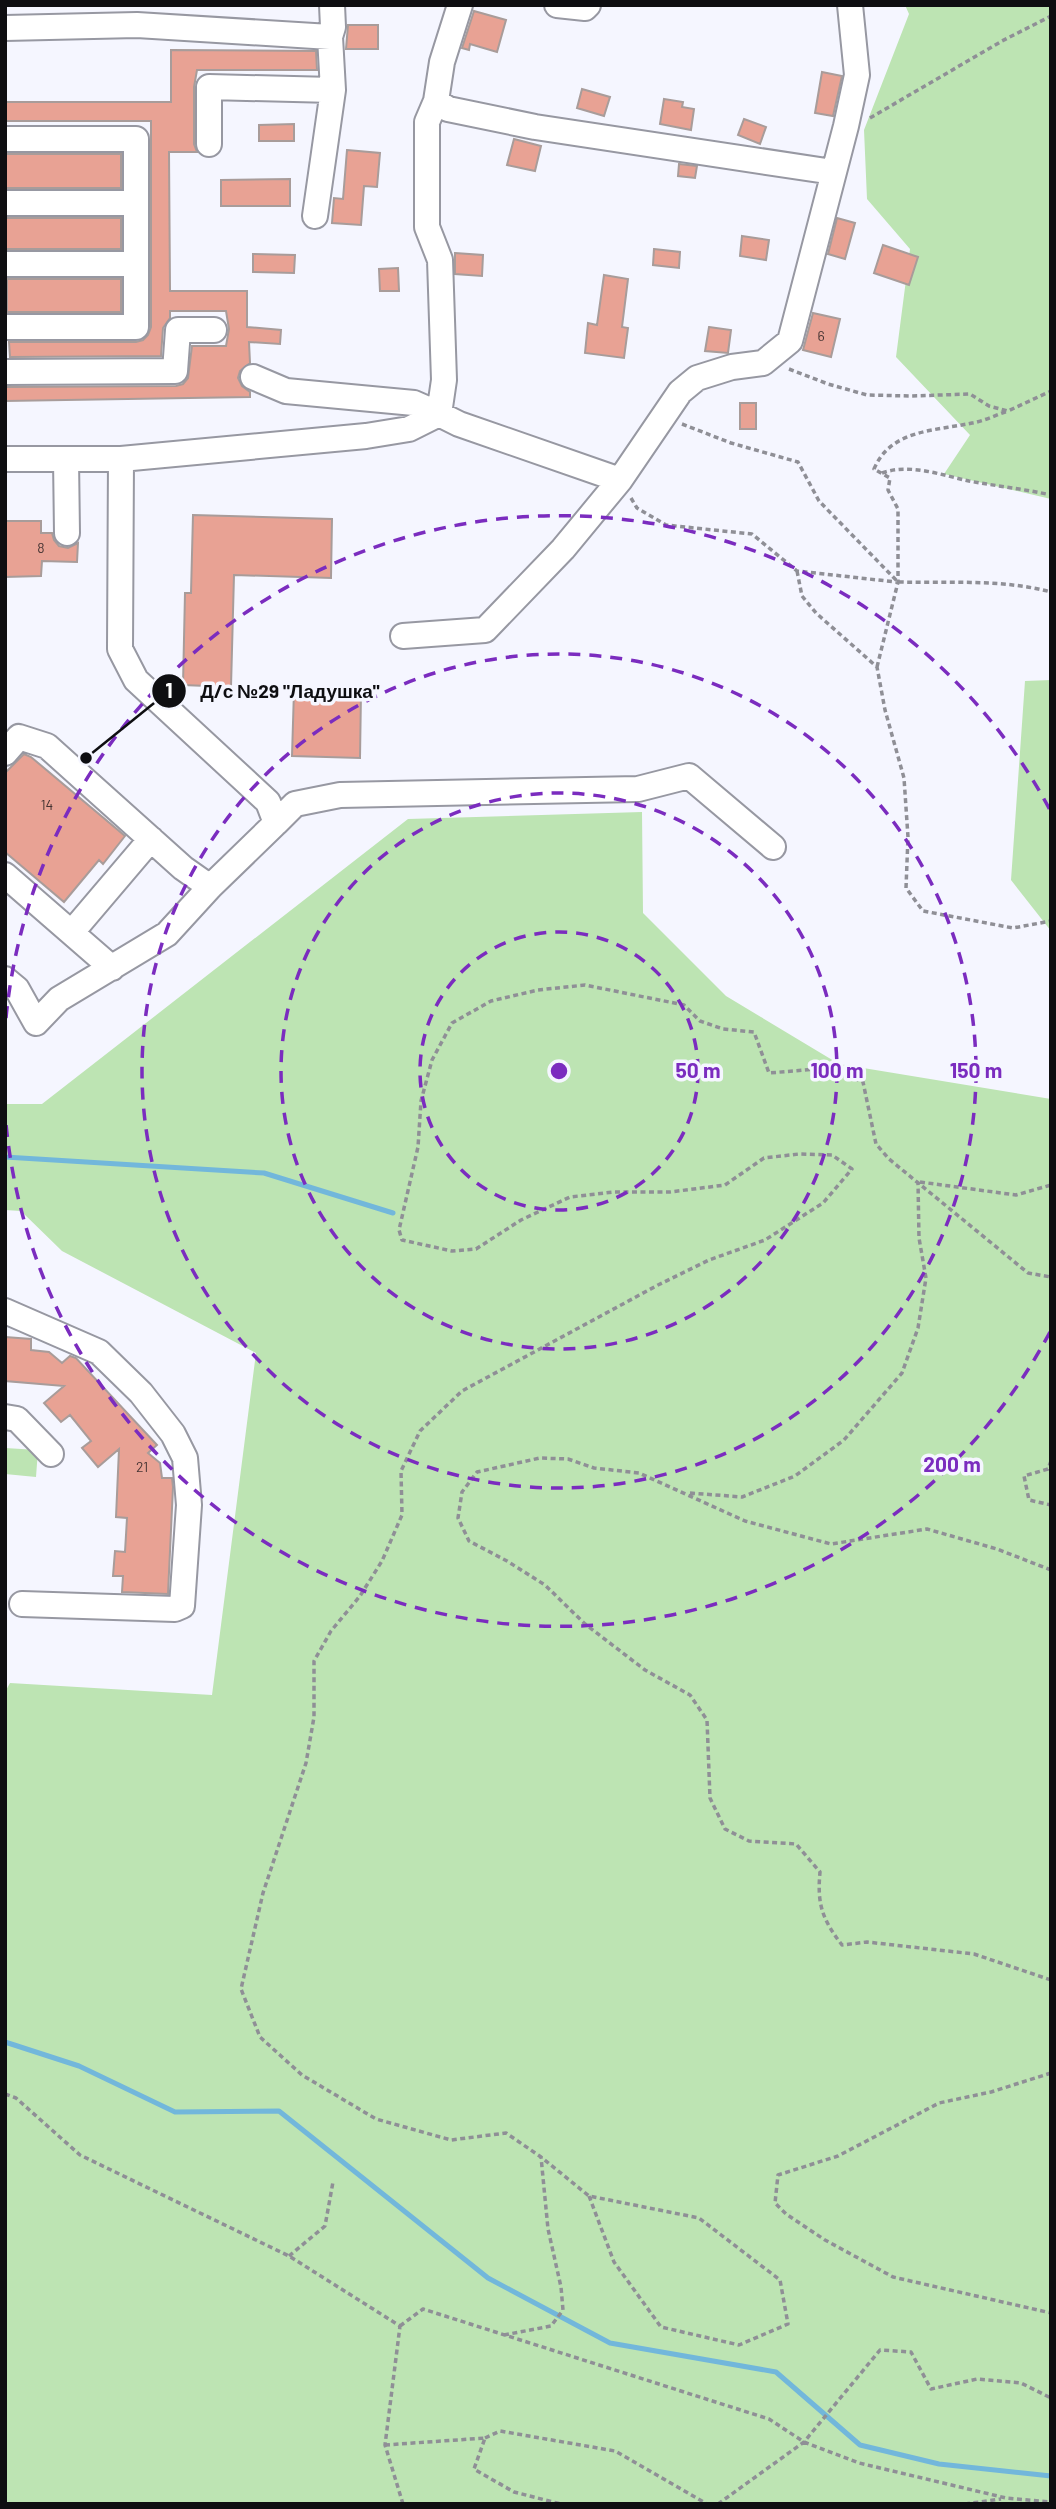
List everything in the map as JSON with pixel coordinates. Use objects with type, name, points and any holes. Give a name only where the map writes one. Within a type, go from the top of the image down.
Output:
[{"type":"street","points":[[315,216],[333,90],[331,5]]},
{"type":"street","points":[[439,414],[444,380],[440,260],[427,227],[427,122],[436,101],[442,62],[460,5]]},
{"type":"street","points":[[557,5],[585,8],[588,5]]},
{"type":"street","points":[[403,636],[485,630],[563,549],[620,480],[680,393],[697,378],[732,367],[764,363],[790,341],[857,75],[850,5]]},
{"type":"street","points":[[5,28],[136,25],[330,37]]},
{"type":"street","points":[[209,144],[209,87],[333,90]]},
{"type":"street","points":[[436,101],[448,109],[534,127],[833,172]]},
{"type":"street","points":[[5,139],[136,139],[136,327],[5,327]]},
{"type":"street","points":[[5,203],[136,203]]},
{"type":"street","points":[[5,264],[136,264]]},
{"type":"street","points":[[5,372],[176,370],[178,330],[214,330]]},
{"type":"street","points":[[253,377],[286,391],[414,403],[620,480]]},
{"type":"street","points":[[5,459],[121,459],[366,436],[409,429],[439,414]]},
{"type":"street","points":[[66,459],[67,533]]},
{"type":"street","points":[[121,459],[120,649],[136,680],[268,802],[276,823]]},
{"type":"street","points":[[5,754],[19,737],[47,746],[183,868],[210,887]]},
{"type":"street","points":[[5,979],[17,989],[36,1023],[59,999],[167,934],[210,887],[295,804],[340,795],[638,789],[689,776],[774,847]]},
{"type":"street","points":[[72,932],[151,839]]},
{"type":"street","points":[[5,875],[113,968]]},
{"type":"street","points":[[5,1311],[99,1352],[141,1393],[173,1434],[185,1458],[189,1505],[182,1606],[176,1609],[22,1604]]},
{"type":"street","points":[[5,1418],[17,1419],[51,1454]]},
{"type":"path","points":[[846,126],[878,115],[1002,41],[1051,16]]},
{"type":"path","points":[[764,363],[788,368],[828,384],[867,394],[911,397],[970,394],[989,406],[1008,411]]},
{"type":"path","points":[[1050,392],[976,423],[926,431],[897,441],[880,455],[874,469],[890,478],[888,490],[898,509],[898,582],[877,667],[885,710],[904,778],[908,837],[906,888],[923,911],[1013,928],[1051,921]]},
{"type":"path","points":[[663,416],[731,443],[798,462],[820,501],[898,582]]},
{"type":"path","points":[[882,473],[894,469],[942,473],[967,481],[1051,495]]},
{"type":"path","points":[[620,480],[637,508],[666,525],[752,534],[797,571],[898,582],[1035,588],[1051,592]]},
{"type":"path","points":[[797,571],[802,596],[816,613],[877,667]]},
{"type":"path","points":[[589,2196],[614,2262],[660,2327],[739,2345],[788,2324],[780,2280],[699,2218],[589,2196],[506,2133],[451,2140],[376,2119],[302,2075],[260,2037],[242,1989],[262,1893],[306,1763],[314,1717],[314,1661],[331,1631],[360,1596],[382,1561],[402,1516],[401,1471],[420,1431],[463,1391],[658,1285],[709,1261],[765,1240],[823,1203],[852,1168],[832,1155],[799,1154],[764,1158],[725,1185],[670,1192],[614,1192],[570,1197],[521,1220],[476,1249],[452,1251],[426,1247],[402,1240],[399,1230],[418,1147],[421,1101],[432,1060],[452,1023],[491,1001],[538,990],[585,985],[684,1005],[700,1021],[723,1029],[754,1032],[769,1073],[829,1068],[863,1082],[876,1143],[889,1159],[1028,1273],[1051,1277]]},
{"type":"path","points":[[918,1182],[1016,1195],[1051,1185]]},
{"type":"path","points":[[688,1493],[742,1497],[795,1476],[844,1440],[902,1373],[918,1328],[926,1278],[919,1238],[918,1182]]},
{"type":"path","points":[[1051,1570],[997,1549],[927,1529],[831,1544],[746,1521],[639,1473],[594,1468],[568,1459],[540,1458],[477,1472],[462,1492],[458,1518],[469,1541],[545,1585],[585,1624],[635,1662],[690,1695],[708,1720],[710,1798],[725,1829],[749,1841],[796,1844],[820,1872],[817,1895],[825,1924],[842,1945],[867,1942],[974,1954],[1051,1980]]},
{"type":"path","points":[[1051,1461],[1048,1469],[1024,1476],[1029,1500],[1051,1505]]},
{"type":"path","points":[[1051,2073],[990,2092],[939,2103],[838,2155],[778,2175],[775,2203],[786,2214],[825,2240],[893,2277],[1051,2313]]},
{"type":"path","points":[[5,2094],[16,2098],[80,2155],[289,2256],[400,2326]]},
{"type":"path","points":[[502,2335],[551,2326],[563,2310],[561,2287],[548,2229],[541,2157]]},
{"type":"path","points":[[289,2256],[325,2226],[333,2182]]},
{"type":"path","points":[[402,2504],[385,2445],[400,2326],[423,2309],[769,2419],[804,2442],[859,2463],[1006,2498],[1051,2502]]},
{"type":"path","points":[[718,2504],[804,2442],[880,2350],[911,2351],[932,2389],[977,2379],[1021,2383],[1051,2398]]},
{"type":"path","points":[[385,2445],[485,2438],[500,2431],[615,2451],[707,2504]]},
{"type":"path","points":[[485,2438],[474,2469],[514,2492],[561,2504]]},
{"type":"path","points":[[965,2504],[1006,2498]]},
{"type":"green space","points":[[905,5],[1051,5],[1051,499],[944,474],[970,435],[896,357],[910,249],[867,199],[864,130],[909,14]]},
{"type":"green space","points":[[1051,680],[1051,931],[1011,880],[1025,681]]},
{"type":"green space","points":[[642,812],[643,913],[726,996],[839,1064],[1051,1099],[1051,2504],[5,2504],[5,1692],[10,1683],[212,1695],[256,1353],[62,1251],[21,1211],[5,1210],[5,1104],[42,1104],[408,819]]},
{"type":"green space","points":[[5,1448],[38,1450],[36,1477],[5,1474]]},
{"type":"building","points":[[474,11],[506,20],[497,52],[470,44],[469,50],[462,48]]},
{"type":"building","points":[[348,25],[378,25],[378,49],[346,49]]},
{"type":"building","points":[[171,50],[316,51],[317,70],[197,70],[194,87],[194,144],[197,152],[169,152],[170,291],[247,291],[247,327],[281,330],[280,344],[249,342],[250,363],[240,371],[238,378],[242,386],[250,392],[250,397],[5,401],[5,387],[176,386],[183,384],[188,378],[192,346],[226,346],[229,329],[226,311],[170,311],[170,318],[163,328],[161,356],[10,357],[9,342],[136,342],[148,335],[151,327],[151,121],[5,121],[5,102],[171,102]]},
{"type":"building","points":[[822,72],[842,76],[833,116],[815,113]]},
{"type":"building","points":[[582,89],[610,97],[604,116],[577,108]]},
{"type":"building","points":[[664,99],[683,102],[682,107],[694,109],[691,130],[660,124]]},
{"type":"building","points":[[744,119],[766,127],[760,144],[738,135]]},
{"type":"building","points":[[294,124],[294,141],[259,141],[259,125]]},
{"type":"building","points":[[514,139],[541,146],[535,171],[507,165]]},
{"type":"building","points":[[347,150],[380,153],[377,187],[364,186],[361,225],[332,223],[334,198],[343,199]]},
{"type":"building","points":[[5,154],[121,154],[121,188],[5,188]]},
{"type":"building","points":[[679,164],[697,166],[695,178],[678,176]]},
{"type":"building","points":[[290,179],[290,206],[221,206],[221,180]]},
{"type":"building","points":[[5,218],[121,218],[121,249],[5,249]]},
{"type":"building","points":[[837,218],[855,223],[845,259],[828,254]]},
{"type":"building","points":[[742,236],[769,240],[766,260],[740,256]]},
{"type":"building","points":[[883,245],[918,257],[909,285],[874,273]]},
{"type":"building","points":[[654,249],[680,252],[679,268],[653,265]]},
{"type":"building","points":[[455,253],[483,255],[482,276],[455,274]]},
{"type":"building","points":[[253,254],[295,255],[294,273],[253,272]]},
{"type":"building","points":[[398,268],[399,291],[380,291],[379,269]]},
{"type":"building","points":[[604,275],[628,279],[622,327],[628,328],[624,358],[585,353],[588,323],[597,325]]},
{"type":"building","points":[[7,279],[121,279],[121,312],[7,312]]},
{"type":"building","points":[[813,313],[840,319],[831,357],[803,350]]},
{"type":"building","points":[[709,327],[731,330],[728,353],[705,351]]},
{"type":"building","points":[[740,403],[756,403],[756,429],[740,429]]},
{"type":"building","points":[[193,515],[332,519],[331,578],[234,575],[231,687],[183,685],[185,593],[191,593]]},
{"type":"building","points":[[5,521],[41,521],[41,533],[52,533],[59,546],[68,548],[78,543],[77,562],[42,561],[41,576],[5,577]]},
{"type":"building","points":[[294,690],[361,692],[360,758],[292,756]]},
{"type":"building","points":[[24,754],[125,836],[103,864],[99,860],[64,902],[5,852],[5,773]]},
{"type":"building","points":[[5,1337],[31,1339],[31,1350],[49,1352],[62,1363],[70,1356],[76,1358],[157,1445],[148,1453],[160,1463],[162,1478],[172,1478],[173,1487],[168,1594],[122,1592],[123,1576],[113,1576],[115,1551],[125,1552],[127,1518],[116,1517],[119,1449],[98,1467],[82,1448],[91,1441],[70,1415],[61,1422],[44,1403],[64,1386],[5,1381]]},
{"type":"waterway","points":[[5,1157],[264,1173],[393,1213]]},
{"type":"waterway","points":[[5,2042],[79,2066],[175,2112],[279,2111],[488,2278],[610,2343],[776,2372],[860,2445],[939,2464],[1051,2476]]},
{"type":"place","name":"Д/с №29 \"Ладушка\"","points":[[86,758]]}]
